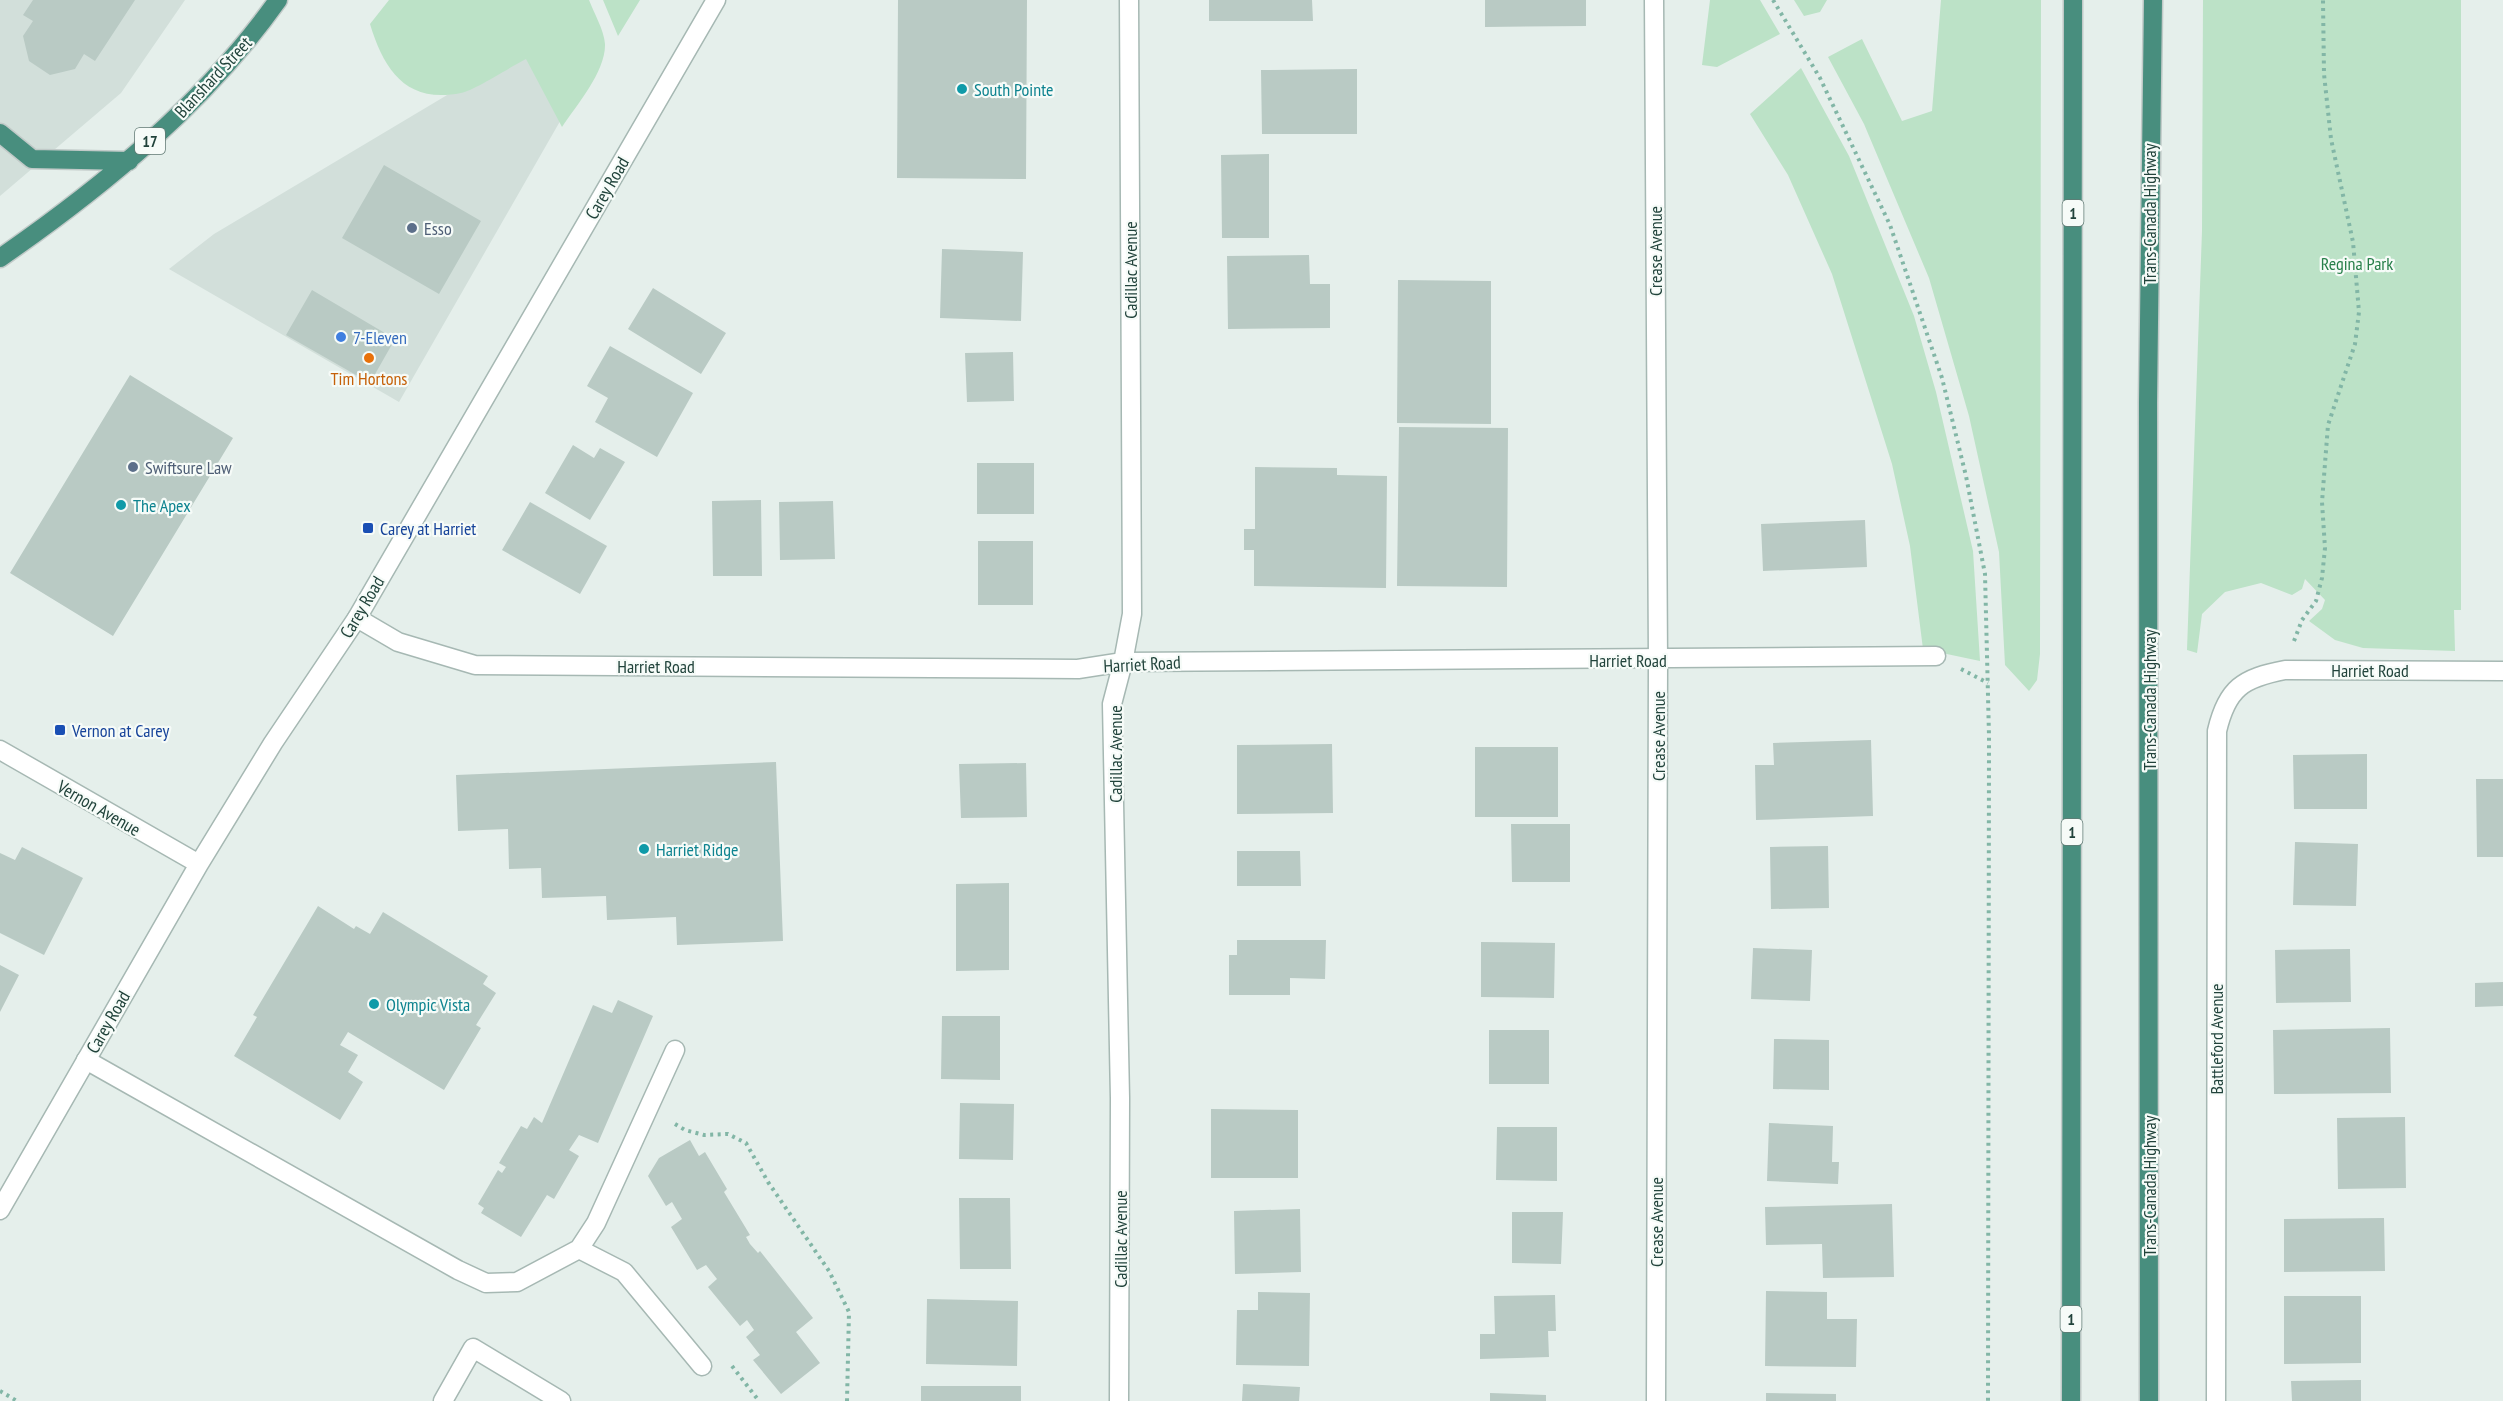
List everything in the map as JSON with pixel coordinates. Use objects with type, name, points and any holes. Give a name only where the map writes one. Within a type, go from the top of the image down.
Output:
[{"type":"highway","name":"Blanshard Street","points":[[0,258],[62,214],[129,161],[194,100],[261,24],[278,0]]},
{"type":"highway","name":"1","points":[[2071,1401],[2073,0]]},
{"type":"highway","name":"Trans-Canada Highway","points":[[2149,1401],[2148,403],[2153,0]]},
{"type":"highway","points":[[0,133],[32,159],[129,161]]},
{"type":"street","name":"Carey Road","points":[[0,1210],[199,864],[273,743],[357,618],[716,0]]},
{"type":"street","name":"Cadillac Avenue","points":[[1119,1401],[1120,1098],[1112,704],[1132,614],[1130,0]]},
{"type":"street","name":"Crease Avenue","points":[[1654,0],[1658,660],[1656,1401]]},
{"type":"street","name":"Harriet Road","points":[[357,618],[398,642],[475,665],[1078,669],[1123,662],[1658,660],[1936,656]]},
{"type":"street","name":"Harriet Road","points":[[2241,686],[2259,675],[2285,670],[2503,671]]},
{"type":"street","name":"Battleford Avenue","points":[[2216,1401],[2217,731],[2223,705],[2241,686]]},
{"type":"street","name":"Vernon Avenue","points":[[0,750],[199,864]]},
{"type":"street","points":[[86,1060],[438,1259],[486,1283],[517,1282],[579,1249],[596,1223],[675,1050]]},
{"type":"street","points":[[579,1249],[624,1272],[702,1366]]},
{"type":"street","points":[[443,1401],[473,1348],[561,1401]]},
{"type":"path","points":[[1773,0],[1820,78],[1890,225],[1942,378],[1966,476],[1985,574],[1989,715],[1988,1401]]},
{"type":"path","points":[[2285,670],[2301,620],[2316,601],[2322,578],[2325,548],[2322,502],[2328,425],[2355,344],[2359,312],[2353,242],[2331,140],[2324,74],[2323,0]]},
{"type":"path","points":[[650,1106],[685,1130],[704,1135],[728,1134],[746,1143],[768,1182],[829,1271],[843,1296],[849,1312],[847,1401]]},
{"type":"path","points":[[702,1366],[728,1361],[759,1401]]},
{"type":"path","points":[[0,1391],[18,1401]]},
{"type":"shaded area","points":[[0,0],[185,0],[121,93],[0,196]]},
{"type":"shaded area","points":[[566,24],[598,55],[399,402],[169,269],[214,234]]},
{"type":"green space","points":[[389,0],[589,0],[603,33],[605,44],[601,65],[562,127],[526,59],[467,91],[442,95],[426,93],[400,80],[382,56],[376,41],[370,24]]},
{"type":"green space","points":[[603,0],[640,0],[618,36]]},
{"type":"green space","points":[[1710,0],[1760,0],[1780,34],[1717,67],[1702,65]]},
{"type":"green space","points":[[1794,0],[1827,0],[1820,12],[1804,16]]},
{"type":"green space","points":[[1941,0],[2041,0],[2040,654],[2037,680],[2029,691],[2005,665],[1999,552],[1969,416],[1929,278],[1864,124],[1828,57],[1862,39],[1902,121],[1932,111]]},
{"type":"green space","name":"Regina Park","points":[[2203,0],[2461,0],[2461,610],[2454,610],[2455,651],[2363,648],[2335,640],[2309,621],[2322,609],[2325,600],[2305,579],[2302,589],[2292,595],[2261,583],[2225,592],[2202,614],[2197,653],[2187,650],[2202,231]]},
{"type":"green space","points":[[1801,68],[1849,156],[1914,316],[1936,392],[1973,551],[1980,661],[1923,649],[1910,546],[1892,464],[1832,274],[1788,175],[1750,114]]},
{"type":"building","points":[[33,0],[135,0],[95,61],[84,54],[75,69],[50,75],[29,61],[23,36],[33,21],[23,15]]},
{"type":"building","name":"South Pointe","points":[[898,0],[1027,0],[1026,179],[897,178]]},
{"type":"building","points":[[1209,0],[1312,0],[1313,21],[1209,21]]},
{"type":"building","points":[[1485,0],[1586,0],[1586,26],[1485,27]]},
{"type":"building","points":[[1357,69],[1357,134],[1262,134],[1261,70]]},
{"type":"building","points":[[1269,154],[1269,238],[1222,238],[1221,155]]},
{"type":"building","points":[[384,165],[481,221],[439,294],[342,238]]},
{"type":"building","points":[[942,249],[1023,252],[1021,321],[940,318]]},
{"type":"building","points":[[1309,255],[1310,284],[1330,284],[1330,328],[1228,329],[1227,256]]},
{"type":"building","points":[[1398,280],[1491,281],[1491,424],[1397,423]]},
{"type":"building","points":[[653,288],[726,333],[701,374],[628,329]]},
{"type":"building","name":"7-Eleven","points":[[312,290],[395,339],[370,383],[286,335]]},
{"type":"building","points":[[610,346],[693,393],[657,457],[595,422],[608,398],[587,386]]},
{"type":"building","points":[[1013,352],[1014,401],[967,402],[965,353]]},
{"type":"building","name":"The Apex","points":[[130,375],[233,438],[113,636],[10,573]]},
{"type":"building","points":[[1399,427],[1508,428],[1507,587],[1397,586]]},
{"type":"building","points":[[573,445],[594,458],[600,448],[625,462],[590,520],[545,493]]},
{"type":"building","points":[[977,463],[1034,463],[1034,514],[977,514]]},
{"type":"building","points":[[1255,467],[1337,468],[1337,475],[1387,476],[1386,588],[1254,586],[1254,550],[1244,550],[1244,529],[1255,529]]},
{"type":"building","points":[[761,500],[762,576],[713,576],[712,501]]},
{"type":"building","points":[[833,501],[835,559],[780,560],[779,502]]},
{"type":"building","points":[[530,502],[607,546],[580,594],[502,550]]},
{"type":"building","points":[[1865,520],[1867,567],[1763,571],[1761,524]]},
{"type":"building","points":[[978,541],[1033,541],[1033,605],[978,605]]},
{"type":"building","points":[[1871,740],[1873,816],[1756,820],[1755,765],[1774,765],[1773,743]]},
{"type":"building","points":[[1332,744],[1333,813],[1237,814],[1237,745]]},
{"type":"building","points":[[1475,747],[1558,747],[1558,817],[1475,817]]},
{"type":"building","points":[[2367,754],[2367,809],[2294,809],[2293,755]]},
{"type":"building","name":"Harriet Ridge","points":[[776,762],[783,941],[677,945],[676,917],[607,920],[606,896],[542,898],[541,868],[509,869],[508,829],[458,831],[456,775]]},
{"type":"building","points":[[1026,763],[1027,817],[961,818],[959,764]]},
{"type":"building","points":[[2476,779],[2503,779],[2503,857],[2477,857]]},
{"type":"building","points":[[1511,824],[1570,824],[1570,882],[1512,882]]},
{"type":"building","points":[[2295,842],[2358,844],[2356,906],[2293,905]]},
{"type":"building","points":[[1828,846],[1829,908],[1771,909],[1770,847]]},
{"type":"building","points":[[22,847],[83,878],[44,955],[0,933],[0,853],[15,860]]},
{"type":"building","points":[[1237,851],[1300,851],[1301,886],[1237,886]]},
{"type":"building","points":[[1009,883],[1009,970],[956,971],[956,884]]},
{"type":"building","name":"Olympic Vista","points":[[318,906],[354,929],[356,926],[370,934],[383,912],[488,976],[483,984],[496,993],[476,1025],[481,1028],[444,1090],[348,1032],[340,1045],[358,1055],[348,1072],[363,1082],[340,1120],[234,1056],[257,1017],[253,1015]]},
{"type":"building","points":[[1237,940],[1326,940],[1325,979],[1290,978],[1290,995],[1229,995],[1229,955],[1237,955]]},
{"type":"building","points":[[1481,942],[1555,943],[1554,998],[1481,997]]},
{"type":"building","points":[[1753,948],[1812,950],[1810,1001],[1751,999]]},
{"type":"building","points":[[2350,949],[2351,1002],[2276,1003],[2275,950]]},
{"type":"building","points":[[0,965],[19,975],[0,1012]]},
{"type":"building","points":[[2503,982],[2503,1006],[2475,1007],[2475,983]]},
{"type":"building","points":[[618,1000],[653,1016],[598,1143],[579,1135],[569,1150],[579,1156],[554,1199],[547,1195],[521,1237],[481,1213],[484,1208],[478,1204],[498,1170],[502,1173],[506,1167],[499,1163],[521,1126],[527,1129],[534,1117],[542,1123],[593,1005],[612,1013]]},
{"type":"building","points":[[942,1016],[1000,1016],[1000,1080],[941,1079]]},
{"type":"building","points":[[2390,1028],[2391,1093],[2274,1094],[2273,1030]]},
{"type":"building","points":[[1489,1030],[1549,1030],[1549,1084],[1489,1084]]},
{"type":"building","points":[[1774,1039],[1829,1040],[1829,1090],[1773,1089]]},
{"type":"building","points":[[960,1103],[1014,1104],[1013,1160],[959,1159]]},
{"type":"building","points":[[1211,1109],[1298,1110],[1298,1178],[1211,1178]]},
{"type":"building","points":[[2405,1117],[2406,1188],[2338,1189],[2337,1118]]},
{"type":"building","points":[[1769,1123],[1833,1126],[1832,1162],[1839,1162],[1838,1184],[1767,1181]]},
{"type":"building","points":[[1497,1127],[1557,1127],[1557,1181],[1496,1180]]},
{"type":"building","points":[[690,1140],[699,1156],[705,1152],[727,1189],[724,1192],[750,1235],[746,1237],[750,1244],[758,1253],[760,1251],[813,1318],[796,1332],[820,1363],[781,1394],[753,1360],[760,1355],[746,1337],[754,1330],[747,1320],[740,1326],[708,1287],[717,1279],[706,1265],[697,1270],[671,1227],[682,1219],[672,1202],[666,1206],[648,1176],[659,1158]]},
{"type":"building","points":[[959,1198],[1010,1198],[1011,1269],[960,1269]]},
{"type":"building","points":[[1892,1204],[1894,1277],[1823,1278],[1822,1244],[1766,1245],[1765,1207]]},
{"type":"building","points":[[1300,1209],[1301,1272],[1235,1274],[1234,1211]]},
{"type":"building","points":[[1512,1212],[1563,1212],[1561,1264],[1512,1263]]},
{"type":"building","points":[[2384,1218],[2385,1271],[2284,1272],[2284,1219]]},
{"type":"building","points":[[1766,1291],[1827,1292],[1827,1319],[1857,1319],[1856,1367],[1765,1366]]},
{"type":"building","points":[[1258,1292],[1310,1293],[1309,1366],[1236,1365],[1237,1310],[1258,1310]]},
{"type":"building","points":[[1555,1295],[1556,1331],[1548,1331],[1549,1357],[1480,1359],[1480,1334],[1495,1334],[1494,1296]]},
{"type":"building","points":[[2284,1296],[2361,1296],[2361,1363],[2284,1364]]},
{"type":"building","points":[[927,1299],[1018,1301],[1017,1366],[926,1364]]},
{"type":"building","points":[[2361,1380],[2361,1401],[2292,1401],[2291,1381]]},
{"type":"building","points":[[1243,1384],[1300,1387],[1299,1401],[1242,1401]]},
{"type":"building","points":[[921,1386],[1021,1386],[1021,1401],[921,1401]]},
{"type":"building","points":[[1490,1393],[1546,1395],[1546,1401],[1490,1401]]},
{"type":"building","points":[[1766,1393],[1836,1394],[1836,1401],[1766,1401]]},
{"type":"place","name":"South Pointe","points":[[962,89]]},
{"type":"place","name":"Esso","points":[[412,228]]},
{"type":"place","name":"7-Eleven","points":[[341,337]]},
{"type":"place","name":"Tim Hortons","points":[[369,358]]},
{"type":"place","name":"Swiftsure Law","points":[[133,467]]},
{"type":"place","name":"The Apex","points":[[121,505]]},
{"type":"place","name":"Carey at Harriet","points":[[368,528]]},
{"type":"place","name":"Vernon at Carey","points":[[60,730]]},
{"type":"place","name":"Harriet Ridge","points":[[644,849]]},
{"type":"place","name":"Olympic Vista","points":[[374,1004]]}]
